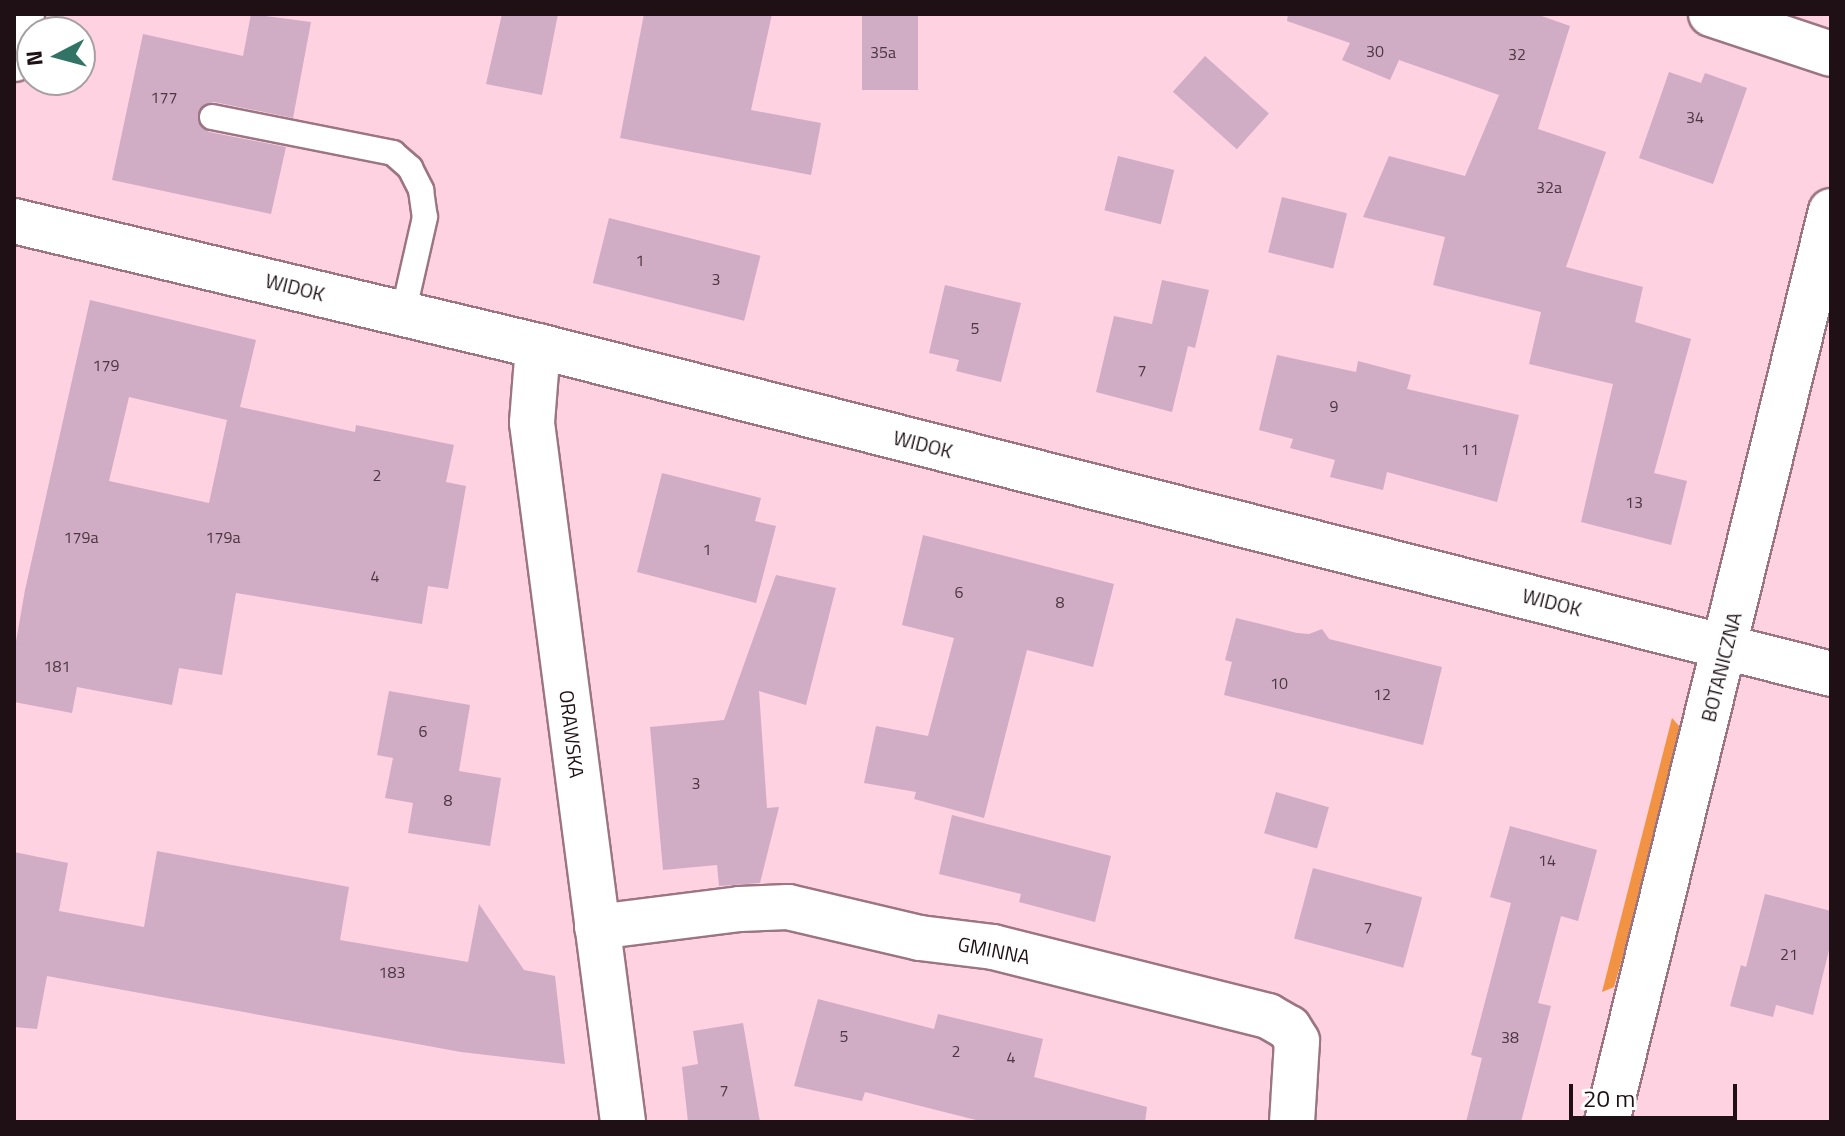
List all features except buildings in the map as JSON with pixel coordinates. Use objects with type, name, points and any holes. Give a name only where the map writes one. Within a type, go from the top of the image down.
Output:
[{"type":"street","points":[[14,59],[22,14]]},
{"type":"street","points":[[1711,14],[1831,54]]},
{"type":"street","name":"BOTANICZNA","points":[[1607,1122],[1831,211]]},
{"type":"street","name":"WIDOK","points":[[14,221],[538,346],[1831,674]]},
{"type":"street","name":"ORAWSKA","points":[[538,346],[532,423],[623,1122]]},
{"type":"street","name":"GMINNA","points":[[597,927],[766,906],[788,907],[920,938],[993,947],[1268,1016],[1289,1028],[1297,1041],[1292,1122]]},
{"type":"lane","points":[[212,117],[393,153],[410,168],[421,190],[425,217],[403,314]]},
{"type":"shaded area","points":[[1672,718],[1687,735],[1614,987],[1602,992]]}]
